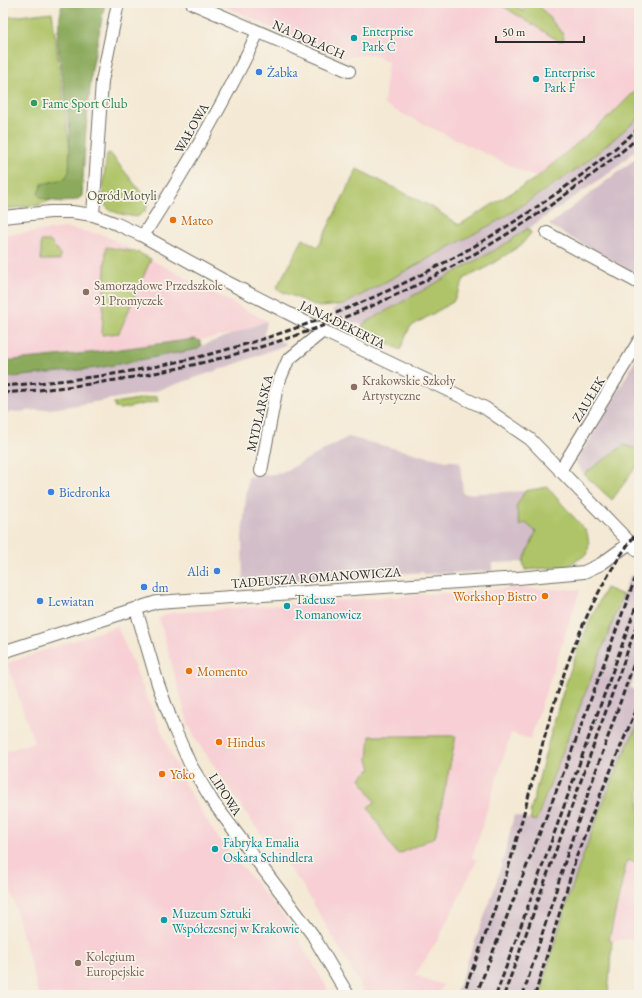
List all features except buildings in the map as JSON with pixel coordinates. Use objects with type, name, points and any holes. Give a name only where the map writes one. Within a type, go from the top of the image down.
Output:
[{"type":"street","points":[[93,215],[102,81],[118,3]]},
{"type":"street","name":"NA DOŁACH","points":[[192,3],[349,71]]},
{"type":"street","name":"WAŁOWA","points":[[143,236],[203,138],[241,69],[258,32]]},
{"type":"street","name":"JANA DEKERTA","points":[[3,217],[50,212],[72,212],[93,215],[143,236],[221,279],[323,331],[485,408],[530,439],[639,552]]},
{"type":"street","points":[[547,233],[639,282]]},
{"type":"street","name":"MYDLARSKA","points":[[260,471],[277,386],[288,360],[323,331]]},
{"type":"street","name":"ZAUŁEK","points":[[560,471],[639,342]]},
{"type":"street","name":"TADEUSZA ROMANOWICZA","points":[[3,652],[158,602],[518,578],[584,572],[601,564],[630,544]]},
{"type":"street","name":"LIPOWA","points":[[136,609],[158,684],[174,728],[190,764],[222,814],[312,934],[347,995]]},
{"type":"shaded area","points":[[217,3],[639,3],[639,87],[611,115],[536,178],[384,105],[388,62],[372,54],[340,58]]},
{"type":"shaded area","points":[[639,118],[639,147],[612,171],[507,243],[363,324],[348,323],[345,316],[336,317],[333,309],[467,238],[549,189],[580,167]]},
{"type":"shaded area","points":[[639,156],[639,276],[549,225]]},
{"type":"shaded area","points":[[66,228],[104,235],[267,321],[237,333],[109,357],[3,363],[3,235]]},
{"type":"shaded area","points":[[267,321],[264,335],[285,343],[285,345],[233,365],[153,392],[59,408],[3,413],[3,378],[98,368],[197,349],[201,346]]},
{"type":"shaded area","points":[[639,354],[639,450],[624,445],[584,474],[575,462],[590,440]]},
{"type":"shaded area","points":[[348,437],[446,461],[460,462],[463,494],[525,491],[516,507],[520,526],[526,523],[536,532],[523,562],[492,563],[492,571],[424,574],[423,572],[243,585],[242,537],[248,477],[282,473]]},
{"type":"shaded area","points":[[630,575],[639,581],[639,664],[630,688],[639,692],[639,722],[608,789],[575,878],[541,995],[455,995],[492,896],[506,850],[514,815],[537,821]]},
{"type":"shaded area","points":[[513,588],[580,590],[530,739],[511,733],[472,858],[477,860],[439,938],[415,975],[443,985],[437,995],[366,995],[302,884],[259,832],[195,738],[188,723],[159,618],[169,613]]},
{"type":"shaded area","points":[[117,626],[183,782],[218,838],[289,923],[326,986],[329,995],[39,995],[3,862],[3,752],[34,742],[7,663]]},
{"type":"shaded area","points":[[627,860],[639,864],[639,938],[609,941]]},
{"type":"green space","points":[[62,3],[105,3],[92,69],[86,129],[82,196],[73,201],[67,202],[40,197],[38,193],[42,184],[64,179],[69,172],[70,132],[57,38]]},
{"type":"green space","points":[[498,3],[510,3],[523,11],[528,3],[537,3],[563,34],[564,40],[559,41]]},
{"type":"green space","name":"Fame Sport Club","points":[[52,12],[75,189],[40,205],[3,209],[3,18]]},
{"type":"green space","points":[[639,87],[639,118],[580,167],[503,218],[343,305],[319,307],[276,289],[303,239],[318,247],[357,169],[430,206],[459,225],[536,178],[611,115]]},
{"type":"green space","name":"Ogród Motyli","points":[[110,153],[149,202],[145,211],[137,217],[115,212],[107,208],[105,205],[103,194],[104,180],[107,154]]},
{"type":"green space","points":[[528,228],[531,233],[521,245],[484,269],[465,278],[453,302],[410,327],[400,350],[362,329],[363,324],[507,243]]},
{"type":"green space","points":[[41,241],[50,241],[60,254],[60,260],[41,260]]},
{"type":"green space","points":[[106,247],[137,252],[151,259],[119,333],[102,335]]},
{"type":"green space","points":[[195,339],[200,341],[201,346],[198,349],[98,368],[3,378],[3,361],[98,352]]},
{"type":"green space","points":[[157,396],[158,401],[121,409],[115,408],[114,403]]},
{"type":"green space","points":[[624,445],[639,450],[639,463],[612,500],[584,474]]},
{"type":"green space","points":[[547,487],[587,532],[589,544],[587,554],[568,566],[525,570],[523,562],[536,532],[526,523],[520,526],[516,507],[525,491]]},
{"type":"green space","points":[[606,588],[623,595],[536,821],[530,819],[532,814],[530,813],[561,698],[570,670],[592,615]]},
{"type":"green space","points":[[639,722],[639,863],[627,860],[609,940],[612,941],[608,995],[541,995],[551,954],[580,863],[608,792]]},
{"type":"green space","points":[[370,736],[456,736],[435,837],[399,854],[395,852],[368,807],[375,802],[360,778],[371,769],[368,759]]},
{"type":"railway","points":[[3,386],[78,379],[153,367],[219,352],[285,332],[349,308],[412,279],[472,247],[531,211],[586,171],[639,128]]},
{"type":"railway","points":[[3,393],[93,383],[180,368],[263,346],[342,318],[420,284],[494,242],[567,193],[639,137]]},
{"type":"railway","points":[[463,995],[508,870],[548,725],[575,643],[593,604],[614,566],[639,530]]},
{"type":"railway","points":[[476,995],[570,756],[639,568]]},
{"type":"railway","points":[[496,995],[639,598]]},
{"type":"railway","points":[[504,995],[639,619]]},
{"type":"railway","points":[[523,995],[573,836],[639,649]]},
{"type":"railway","points":[[535,995],[576,858],[594,810],[639,703]]},
{"type":"place","name":"Enterprise Park C","points":[[354,38]]},
{"type":"place","name":"Żabka","points":[[259,72]]},
{"type":"place","name":"Enterprise Park F","points":[[536,79]]},
{"type":"place","name":"Fame Sport Club","points":[[34,103]]},
{"type":"place","name":"Mateo","points":[[173,220]]},
{"type":"place","name":"Samorządowe Przedszkole 91 Promyczek","points":[[86,292]]},
{"type":"place","name":"Krakowskie Szkoły Artystyczne","points":[[354,387]]},
{"type":"place","name":"Biedronka","points":[[51,492]]},
{"type":"place","name":"Aldi","points":[[217,571]]},
{"type":"place","name":"dm","points":[[144,587]]},
{"type":"place","name":"Workshop Bistro","points":[[545,596]]},
{"type":"place","name":"Lewiatan","points":[[40,601]]},
{"type":"place","name":"Tadeusz Romanowicz","points":[[287,606]]},
{"type":"place","name":"Momento","points":[[189,671]]},
{"type":"place","name":"Hindus","points":[[219,742]]},
{"type":"place","name":"Yōko","points":[[162,774]]},
{"type":"place","name":"Fabryka Emalia Oskara Schindlera","points":[[215,849]]},
{"type":"place","name":"Muzeum Sztuki Współczesnej w Krakowie","points":[[164,920]]},
{"type":"place","name":"Kolegium Europejskie","points":[[78,963]]}]
